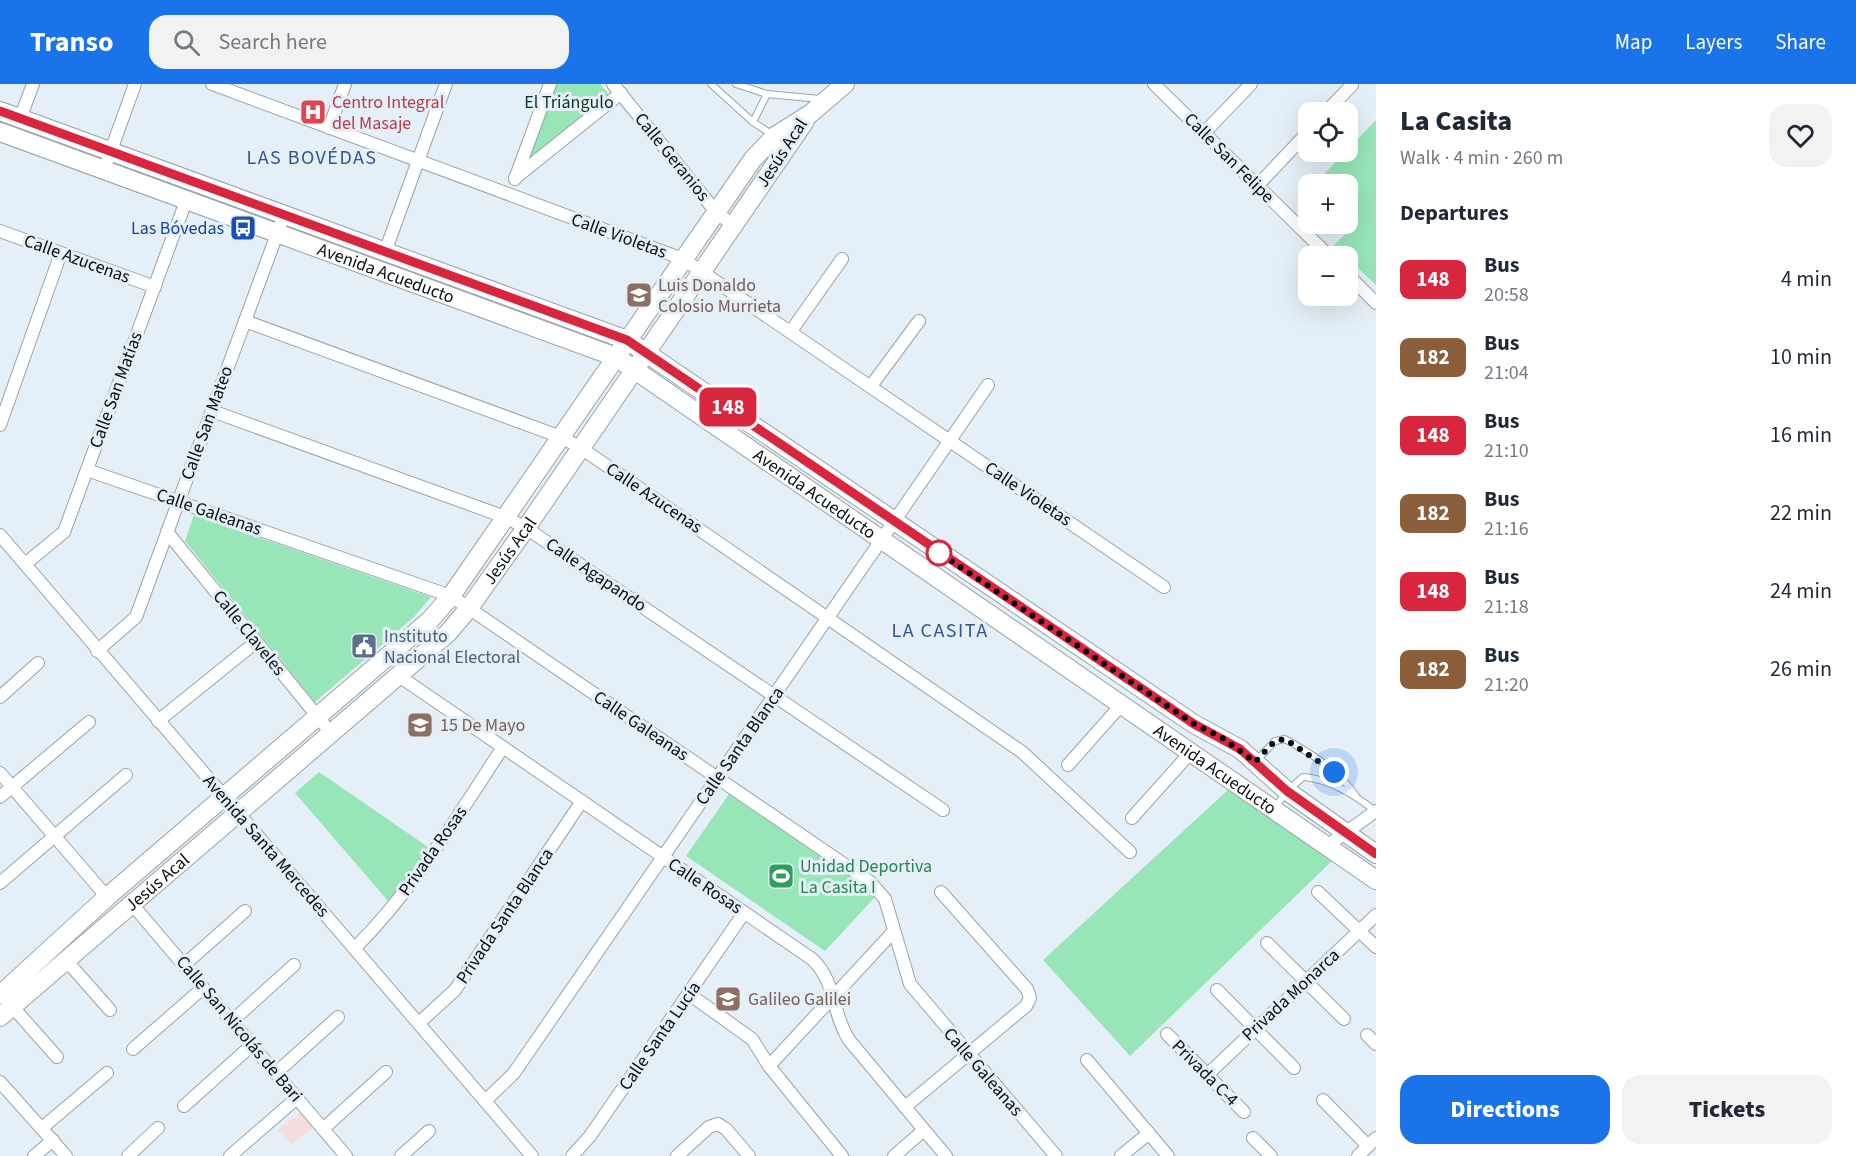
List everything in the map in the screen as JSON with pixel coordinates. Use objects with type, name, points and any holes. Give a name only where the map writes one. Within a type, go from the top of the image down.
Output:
[{"type":"street","points":[[20,119],[33,84]]},
{"type":"street","points":[[104,170],[135,84]]},
{"type":"street","name":"Calle Violetas","points":[[212,84],[239,89],[329,128],[683,259],[1164,587]]},
{"type":"street","points":[[329,128],[345,84]]},
{"type":"street","points":[[385,252],[446,84]]},
{"type":"street","points":[[509,196],[550,84]]},
{"type":"street","points":[[810,114],[845,84]]},
{"type":"street","name":"Calle San Felipe","points":[[1154,84],[1319,246]]},
{"type":"street","points":[[1204,133],[1251,84]]},
{"type":"street","points":[[1336,102],[1352,85]]},
{"type":"street","points":[[515,178],[617,89]]},
{"type":"street","name":"Calle Geranios","points":[[617,89],[716,212],[734,226]]},
{"type":"street","name":"Avenida Acueducto","points":[[0,111],[627,340],[894,523],[1194,724],[1240,749],[1287,791],[1376,854]]},
{"type":"street","name":"Jesús Acal","points":[[4,1006],[106,897],[430,620],[451,596],[757,153],[775,136],[810,114]]},
{"type":"street","name":"Jesús Acal","points":[[4,1006],[65,959],[448,633],[469,608],[526,528],[810,114]]},
{"type":"street","name":"Avenida Acueducto","points":[[0,132],[616,357],[1376,880]]},
{"type":"street","points":[[1257,186],[1298,143]]},
{"type":"street","name":"Calle San Matías","points":[[25,564],[64,532],[186,201]]},
{"type":"street","name":"Calle San Mateo","points":[[97,651],[136,617],[284,215]]},
{"type":"street","name":"Calle Azucenas","points":[[0,231],[155,287]]},
{"type":"street","points":[[0,425],[61,253]]},
{"type":"street","points":[[791,331],[842,259]]},
{"type":"street","points":[[1358,285],[1376,303]]},
{"type":"street","name":"Calle Azucenas","points":[[245,321],[561,437],[581,448],[1022,752],[1130,852]]},
{"type":"street","points":[[871,386],[919,321]]},
{"type":"street","name":"Calle Santa Blanca","points":[[485,1101],[514,1073],[988,385]]},
{"type":"street","name":"Calle Agapando","points":[[212,411],[505,517],[526,528],[943,810]]},
{"type":"street","name":"Calle Galeanas","points":[[87,470],[451,596],[879,890],[885,899],[910,984],[1056,1156]]},
{"type":"street","name":"Calle Claveles","points":[[167,532],[331,733]]},
{"type":"street","name":"Avenida Santa Mercedes","points":[[0,535],[97,651],[532,1156]]},
{"type":"street","points":[[158,721],[256,642]]},
{"type":"street","points":[[0,697],[38,663]]},
{"type":"street","name":"Calle Rosas","points":[[399,675],[819,965],[829,982],[842,1029],[849,1040],[946,1156]]},
{"type":"street","points":[[1068,765],[1122,704]]},
{"type":"street","points":[[0,797],[89,722]]},
{"type":"street","name":"Privada Rosas","points":[[355,948],[394,907],[503,747]]},
{"type":"street","points":[[1132,818],[1191,752]]},
{"type":"street","points":[[0,773],[106,897]]},
{"type":"street","points":[[0,883],[126,775]]},
{"type":"street","name":"Privada Santa Blanca","points":[[419,1023],[455,990],[582,801]]},
{"type":"street","points":[[1327,846],[1376,811]]},
{"type":"street","points":[[905,1107],[1026,1006],[1029,998],[1027,989],[941,892]]},
{"type":"street","points":[[1318,892],[1376,947]]},
{"type":"street","name":"Calle San Nicolás de Bari","points":[[131,903],[343,1155]]},
{"type":"street","points":[[184,965],[245,911]]},
{"type":"street","name":"Calle Santa Lucía","points":[[572,1156],[590,1136],[744,913]]},
{"type":"street","name":"Privada Monarca","points":[[1207,1075],[1376,915]]},
{"type":"street","points":[[769,1066],[894,931]]},
{"type":"street","points":[[1268,943],[1344,1019]]},
{"type":"street","points":[[65,959],[110,1010]]},
{"type":"street","points":[[232,1021],[294,965]]},
{"type":"street","points":[[134,1049],[203,988]]},
{"type":"street","points":[[1217,990],[1294,1068]]},
{"type":"street","points":[[689,994],[752,1039],[769,1066],[842,1156]]},
{"type":"street","points":[[4,1006],[57,1057]]},
{"type":"street","points":[[276,1073],[338,1017]]},
{"type":"street","name":"Privada C-4","points":[[1167,1034],[1244,1112]]},
{"type":"street","points":[[184,1106],[252,1045]]},
{"type":"street","points":[[1087,1060],[1168,1156]]},
{"type":"street","points":[[323,1129],[387,1072]]},
{"type":"street","points":[[42,1128],[107,1073]]},
{"type":"street","points":[[0,1082],[66,1156]]},
{"type":"street","points":[[230,1156],[297,1098]]},
{"type":"street","points":[[1323,1100],[1372,1142],[1358,1156]]},
{"type":"street","points":[[677,1156],[709,1127],[718,1125],[726,1129],[749,1156]]},
{"type":"street","points":[[128,1156],[158,1128]]},
{"type":"street","points":[[894,1156],[924,1130]]},
{"type":"street","points":[[401,1156],[429,1131]]},
{"type":"street","points":[[1121,1156],[1149,1133]]},
{"type":"street","points":[[1253,1138],[1270,1156]]},
{"type":"street","points":[[34,1156],[53,1140]]},
{"type":"lane","points":[[711,84],[753,122],[775,136]]},
{"type":"lane","points":[[717,90],[723,84]]},
{"type":"lane","points":[[736,84],[767,94],[827,99]]},
{"type":"lane","points":[[753,122],[767,94]]},
{"type":"lane","points":[[1255,762],[1275,741],[1285,739],[1322,761],[1347,783],[1356,796]]},
{"type":"lane","points":[[1274,809],[1287,791],[1303,777],[1319,778],[1356,796],[1376,811]]},
{"type":"shaded area","points":[[300,1113],[313,1127],[292,1144],[278,1130]]},
{"type":"green space","name":"El Triángulo","points":[[555,84],[600,84],[609,95],[527,161]]},
{"type":"green space","points":[[1376,120],[1376,285],[1358,268],[1358,246],[1334,245],[1345,234],[1358,234],[1358,174],[1324,174],[1336,162],[1358,162],[1358,139]]},
{"type":"green space","points":[[194,515],[431,597],[413,618],[315,702],[185,541]]},
{"type":"green space","points":[[319,772],[428,847],[389,902],[295,793]]},
{"type":"green space","points":[[1229,789],[1334,859],[1130,1056],[1043,960]]},
{"type":"green space","name":"Unidad Deportiva La Casita I","points":[[729,794],[877,895],[825,951],[686,856]]},
{"type":"bus line","name":"148","points":[[0,111],[627,340],[894,523],[1194,724],[1240,749],[1287,791],[1376,854]]},
{"type":"place","name":"Centro Integral del Masaje","points":[[313,112]]},
{"type":"place","name":"Las Bóvedas","points":[[243,228]]},
{"type":"place","name":"Luis Donaldo Colosio Murrieta","points":[[639,295]]},
{"type":"place","name":"Instituto Nacional Electoral","points":[[364,646]]},
{"type":"place","name":"15 De Mayo","points":[[420,725]]},
{"type":"place","name":"Unidad Deportiva La Casita I","points":[[781,876]]},
{"type":"place","name":"Galileo Galilei","points":[[728,999]]},
{"type":"district","name":"LAS BOVÉDAS","points":[[312,158]]},
{"type":"district","name":"LA CASITA","points":[[940,631]]},
{"type":"route","points":[[939,553],[932,548],[1194,724],[1240,749],[1255,762],[1275,741],[1285,739],[1322,761],[1334,772]]}]
